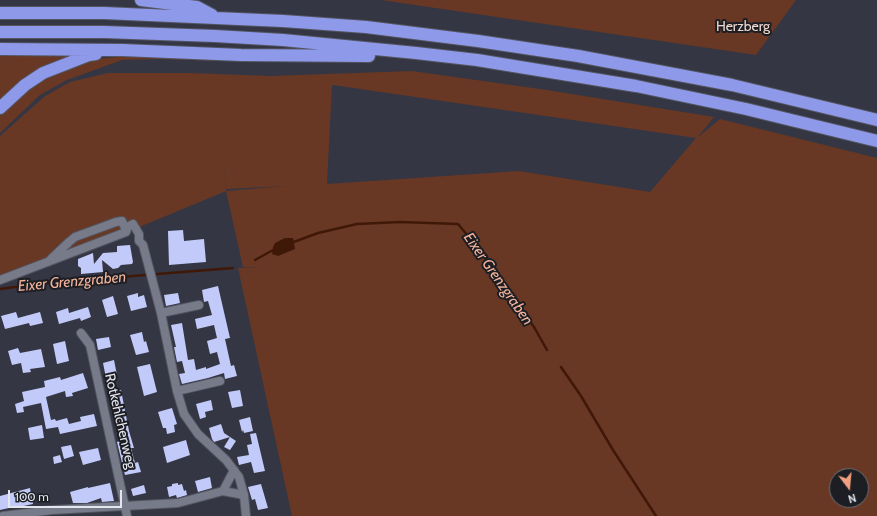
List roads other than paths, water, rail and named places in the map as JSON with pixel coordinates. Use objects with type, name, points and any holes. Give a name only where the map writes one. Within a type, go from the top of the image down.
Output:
[{"type":"highway","points":[[140,0],[197,8],[216,17]]},
{"type":"highway","points":[[0,12],[104,13],[216,17],[366,27],[478,41],[578,56],[732,85],[877,120]]},
{"type":"highway","points":[[0,32],[104,32],[216,36],[283,40],[476,60],[628,84],[746,109],[877,141]]},
{"type":"highway","points":[[0,49],[122,50],[248,55],[375,56],[416,53]]},
{"type":"highway","points":[[0,108],[25,85],[43,73],[89,55],[122,50]]},
{"type":"street","points":[[51,259],[69,242],[76,238],[116,222],[122,221],[126,230]]},
{"type":"street","points":[[0,280],[126,230],[133,224],[140,234],[139,241],[143,245],[146,254],[177,391],[184,414],[198,434],[226,460],[234,470],[241,482],[246,516]]},
{"type":"street","points":[[160,313],[199,305]]},
{"type":"street","name":"Rotkehlchenweg","points":[[82,333],[90,345],[127,516]]},
{"type":"street","points":[[177,391],[220,381]]},
{"type":"street","points":[[223,492],[234,470]]},
{"type":"street","points":[[3,516],[52,510],[178,503],[223,492],[244,495]]},
{"type":"waterway","name":"Eixer Grenzgraben","points":[[291,243],[318,233],[357,224],[400,222],[458,224],[483,254],[508,292],[534,327],[547,350]]},
{"type":"waterway","name":"Eixer Grenzgraben","points":[[255,260],[275,249]]},
{"type":"waterway","name":"Eixer Grenzgraben","points":[[157,274],[233,268]]},
{"type":"waterway","name":"Eixer Grenzgraben","points":[[0,289],[38,284],[145,275]]},
{"type":"waterway","name":"Eixer Grenzgraben","points":[[561,367],[581,396],[613,450],[656,516]]},
{"type":"park label","name":"Herzberg","points":[[743,27]]}]
